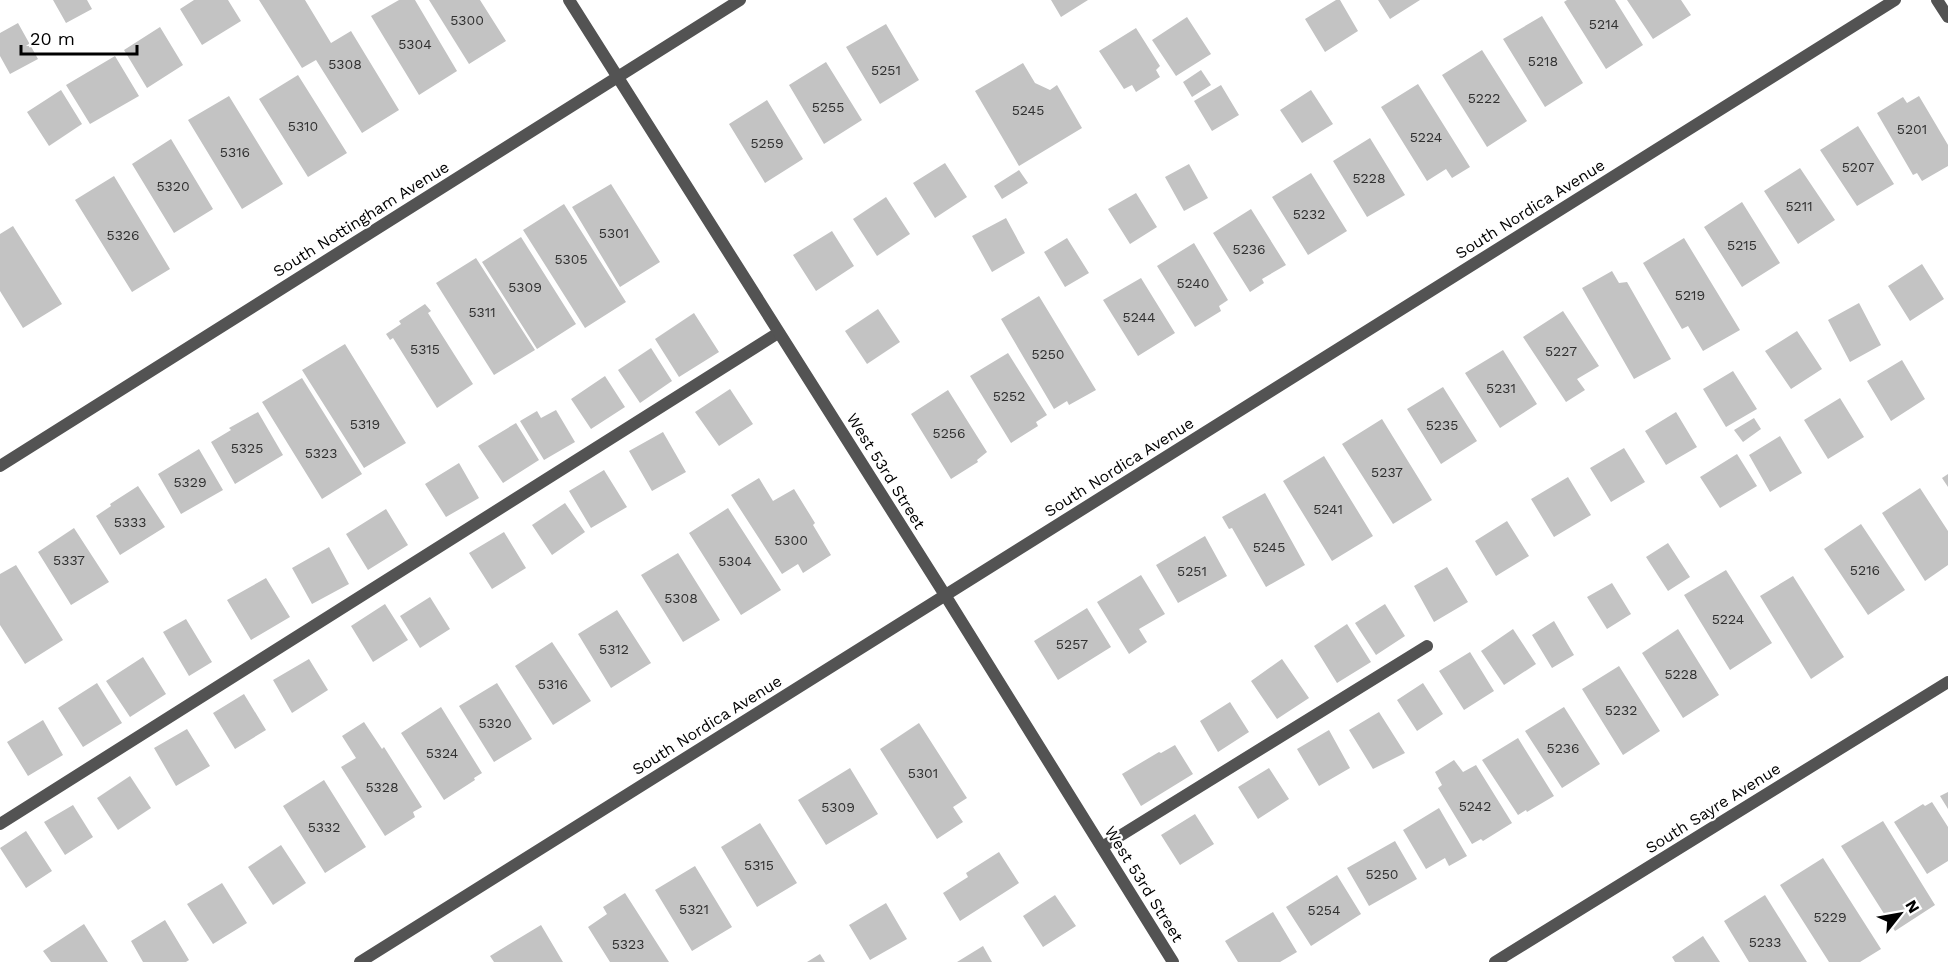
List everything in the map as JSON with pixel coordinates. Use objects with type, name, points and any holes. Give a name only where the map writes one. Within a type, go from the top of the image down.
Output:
[{"type":"street","name":"West 53rd Street","points":[[569,0],[945,595],[1173,962]]},
{"type":"street","name":"South Nottingham Avenue","points":[[0,466],[740,0]]},
{"type":"street","name":"South Nordica Avenue","points":[[360,962],[1895,0]]},
{"type":"street","points":[[1937,0],[1948,18]]},
{"type":"street","points":[[0,824],[778,333]]},
{"type":"street","points":[[1102,847],[1427,646]]},
{"type":"street","name":"South Sayre Avenue","points":[[1496,962],[1948,682]]},
{"type":"building","points":[[53,0],[87,0],[92,9],[66,23]]},
{"type":"building","points":[[194,0],[228,0],[241,21],[202,45],[180,9]]},
{"type":"building","points":[[259,0],[305,0],[331,43],[351,31],[399,110],[362,133],[316,60],[302,68]]},
{"type":"building","points":[[399,0],[415,0],[457,71],[419,95],[371,16]]},
{"type":"building","points":[[429,0],[480,0],[506,41],[469,64]]},
{"type":"building","points":[[1051,0],[1088,0],[1061,17]]},
{"type":"building","points":[[1336,0],[1340,0],[1358,31],[1325,52],[1305,19]]},
{"type":"building","points":[[1378,0],[1420,0],[1390,19]]},
{"type":"building","points":[[1567,0],[1615,0],[1643,45],[1606,69],[1564,2]]},
{"type":"building","points":[[1627,0],[1681,0],[1691,15],[1653,39]]},
{"type":"building","points":[[1542,16],[1583,83],[1545,107],[1503,39]]},
{"type":"building","points":[[1187,17],[1211,54],[1176,76],[1152,40]]},
{"type":"building","points":[[18,23],[38,59],[10,74],[0,56],[0,33]]},
{"type":"building","points":[[886,24],[919,80],[880,104],[846,47]]},
{"type":"building","points":[[160,27],[183,65],[147,88],[124,50]]},
{"type":"building","points":[[1136,28],[1160,66],[1156,70],[1160,77],[1136,92],[1132,85],[1124,89],[1099,51]]},
{"type":"building","points":[[1482,50],[1527,121],[1487,147],[1442,75]]},
{"type":"building","points":[[115,56],[139,96],[90,124],[66,85]]},
{"type":"building","points":[[826,62],[862,120],[824,144],[789,85]]},
{"type":"building","points":[[1023,63],[1035,83],[1050,90],[1057,85],[1082,128],[1019,166],[975,91]]},
{"type":"building","points":[[1201,70],[1211,85],[1192,97],[1183,82]]},
{"type":"building","points":[[298,75],[347,153],[308,177],[259,99]]},
{"type":"building","points":[[1418,84],[1470,167],[1452,178],[1446,169],[1427,181],[1381,107]]},
{"type":"building","points":[[1221,85],[1239,115],[1212,131],[1194,101]]},
{"type":"building","points":[[61,90],[82,124],[49,146],[27,112]]},
{"type":"building","points":[[1311,90],[1333,124],[1302,143],[1280,110]]},
{"type":"building","points":[[229,96],[283,184],[242,209],[188,120]]},
{"type":"building","points":[[1919,96],[1948,145],[1948,166],[1922,181],[1917,173],[1913,175],[1877,113],[1903,97],[1907,103]]},
{"type":"building","points":[[767,100],[803,159],[765,183],[729,124]]},
{"type":"building","points":[[1858,126],[1894,184],[1857,206],[1820,150]]},
{"type":"building","points":[[1370,138],[1405,195],[1367,217],[1333,161]]},
{"type":"building","points":[[171,139],[213,209],[174,233],[132,164]]},
{"type":"building","points":[[945,163],[967,197],[935,218],[913,183]]},
{"type":"building","points":[[1189,164],[1208,198],[1184,211],[1165,177]]},
{"type":"building","points":[[1800,168],[1835,220],[1798,244],[1764,191]]},
{"type":"building","points":[[1019,170],[1028,183],[1002,199],[994,186]]},
{"type":"building","points":[[1311,173],[1347,231],[1308,255],[1272,197]]},
{"type":"building","points":[[114,176],[170,269],[132,292],[75,200]]},
{"type":"building","points":[[611,184],[660,262],[620,287],[572,207]]},
{"type":"building","points":[[1136,193],[1157,227],[1130,244],[1108,209]]},
{"type":"building","points":[[886,197],[910,234],[877,256],[853,219]]},
{"type":"building","points":[[1742,202],[1780,263],[1742,287],[1704,227]]},
{"type":"building","points":[[564,204],[626,302],[585,328],[523,230]]},
{"type":"building","points":[[1251,209],[1286,265],[1262,279],[1264,283],[1250,292],[1213,233]]},
{"type":"building","points":[[1006,218],[1025,253],[992,272],[972,236]]},
{"type":"building","points":[[13,226],[62,304],[23,328],[0,291],[0,234]]},
{"type":"building","points":[[832,231],[854,266],[816,291],[793,255]]},
{"type":"building","points":[[521,237],[576,324],[537,349],[482,262]]},
{"type":"building","points":[[1067,238],[1089,273],[1065,287],[1044,252]]},
{"type":"building","points":[[1684,238],[1740,330],[1703,351],[1688,326],[1682,329],[1643,263]]},
{"type":"building","points":[[1194,243],[1228,300],[1219,306],[1221,311],[1195,327],[1157,266]]},
{"type":"building","points":[[476,258],[535,350],[494,375],[436,283]]},
{"type":"building","points":[[1922,264],[1944,299],[1910,321],[1888,286]]},
{"type":"building","points":[[1612,271],[1619,283],[1627,282],[1671,359],[1634,379],[1582,288]]},
{"type":"building","points":[[1141,278],[1175,333],[1138,356],[1103,300]]},
{"type":"building","points":[[1039,296],[1096,390],[1069,405],[1067,401],[1054,409],[1001,319]]},
{"type":"building","points":[[1859,303],[1881,345],[1850,362],[1828,320]]},
{"type":"building","points":[[425,304],[431,311],[428,313],[473,384],[437,408],[393,338],[390,340],[386,334],[401,324],[399,321]]},
{"type":"building","points":[[878,309],[900,342],[867,364],[845,331]]},
{"type":"building","points":[[1563,311],[1599,366],[1577,379],[1585,390],[1566,402],[1523,337]]},
{"type":"building","points":[[694,313],[719,352],[679,377],[655,339]]},
{"type":"building","points":[[1797,331],[1822,369],[1791,389],[1765,351]]},
{"type":"building","points":[[345,344],[406,443],[364,468],[302,370]]},
{"type":"building","points":[[651,348],[672,381],[640,403],[618,370]]},
{"type":"building","points":[[1503,350],[1537,404],[1500,428],[1465,373]]},
{"type":"building","points":[[1008,353],[1047,415],[1036,422],[1038,426],[1011,443],[970,376]]},
{"type":"building","points":[[1902,360],[1925,399],[1891,421],[1867,381]]},
{"type":"building","points":[[1733,371],[1757,409],[1726,427],[1703,389]]},
{"type":"building","points":[[605,376],[625,407],[591,429],[571,399]]},
{"type":"building","points":[[302,378],[362,474],[322,499],[262,402]]},
{"type":"building","points":[[1443,387],[1477,441],[1441,464],[1407,409]]},
{"type":"building","points":[[730,389],[753,424],[719,446],[695,412]]},
{"type":"building","points":[[948,390],[987,452],[977,460],[978,462],[951,479],[911,414]]},
{"type":"building","points":[[1840,398],[1864,437],[1828,459],[1804,420]]},
{"type":"building","points":[[556,410],[575,442],[544,460],[520,421],[537,411],[541,418]]},
{"type":"building","points":[[258,412],[283,455],[235,484],[211,442],[231,430],[229,428]]},
{"type":"building","points":[[1676,412],[1697,447],[1666,465],[1645,431]]},
{"type":"building","points":[[1754,418],[1761,429],[1743,442],[1734,430]]},
{"type":"building","points":[[1382,419],[1432,500],[1393,524],[1342,444]]},
{"type":"building","points":[[516,423],[539,460],[503,483],[478,446]]},
{"type":"building","points":[[663,432],[686,472],[652,491],[629,451]]},
{"type":"building","points":[[1780,436],[1802,473],[1770,492],[1749,455]]},
{"type":"building","points":[[1624,448],[1645,482],[1611,502],[1590,468]]},
{"type":"building","points":[[199,449],[223,490],[181,514],[158,474]]},
{"type":"building","points":[[1737,454],[1757,486],[1720,508],[1700,477]]},
{"type":"building","points":[[1324,456],[1373,536],[1332,561],[1283,481]]},
{"type":"building","points":[[459,463],[479,498],[446,517],[425,484]]},
{"type":"building","points":[[604,470],[627,507],[591,528],[569,491]]},
{"type":"building","points":[[1948,474],[1948,487],[1942,478]]},
{"type":"building","points":[[1568,477],[1591,515],[1554,537],[1531,499]]},
{"type":"building","points":[[759,478],[773,501],[794,489],[831,555],[803,573],[798,564],[782,574],[731,495]]},
{"type":"building","points":[[138,486],[165,527],[120,555],[96,516]]},
{"type":"building","points":[[1920,488],[1948,531],[1948,565],[1925,581],[1882,513]]},
{"type":"building","points":[[1265,493],[1305,565],[1266,587],[1232,528],[1229,529],[1222,517]]},
{"type":"building","points":[[565,503],[585,532],[552,555],[532,525]]},
{"type":"building","points":[[728,508],[781,590],[741,615],[689,533]]},
{"type":"building","points":[[386,509],[408,545],[368,570],[346,534]]},
{"type":"building","points":[[1507,521],[1529,556],[1496,576],[1475,541]]},
{"type":"building","points":[[1861,524],[1905,590],[1868,615],[1824,549]]},
{"type":"building","points":[[74,528],[109,582],[71,605],[38,552]]},
{"type":"building","points":[[504,532],[526,568],[492,589],[469,553]]},
{"type":"building","points":[[1205,536],[1227,576],[1178,603],[1156,565]]},
{"type":"building","points":[[1668,543],[1690,577],[1668,591],[1646,557]]},
{"type":"building","points":[[329,547],[349,584],[312,604],[292,568]]},
{"type":"building","points":[[678,553],[720,620],[683,642],[641,575]]},
{"type":"building","points":[[16,565],[63,640],[25,664],[0,625],[0,574]]},
{"type":"building","points":[[1447,567],[1468,602],[1434,622],[1414,586]]},
{"type":"building","points":[[1726,570],[1772,643],[1730,670],[1684,595]]},
{"type":"building","points":[[1141,575],[1165,614],[1139,629],[1147,642],[1129,654],[1097,602]]},
{"type":"building","points":[[1793,576],[1844,657],[1811,679],[1760,596]]},
{"type":"building","points":[[266,578],[290,617],[251,640],[227,600]]},
{"type":"building","points":[[1612,583],[1631,614],[1607,629],[1587,597]]},
{"type":"building","points":[[430,597],[450,629],[420,648],[400,616]]},
{"type":"building","points":[[385,604],[408,640],[373,662],[351,626]]},
{"type":"building","points":[[1385,604],[1405,636],[1376,655],[1355,623]]},
{"type":"building","points":[[1087,608],[1111,647],[1058,680],[1034,641]]},
{"type":"building","points":[[617,610],[651,663],[611,688],[578,634]]},
{"type":"building","points":[[186,619],[212,662],[189,676],[163,632]]},
{"type":"building","points":[[1554,621],[1574,655],[1552,668],[1532,635]]},
{"type":"building","points":[[1347,624],[1371,662],[1337,683],[1314,646]]},
{"type":"building","points":[[1513,629],[1536,664],[1504,685],[1481,651]]},
{"type":"building","points":[[1678,629],[1719,695],[1683,718],[1642,653]]},
{"type":"building","points":[[552,642],[591,701],[553,725],[515,666]]},
{"type":"building","points":[[1470,652],[1494,691],[1464,710],[1439,671]]},
{"type":"building","points":[[143,657],[166,694],[130,717],[106,681]]},
{"type":"building","points":[[309,659],[328,690],[292,713],[273,680]]},
{"type":"building","points":[[1282,659],[1309,698],[1277,719],[1251,681]]},
{"type":"building","points":[[1619,666],[1660,731],[1623,755],[1582,689]]},
{"type":"building","points":[[97,683],[122,723],[83,747],[58,708]]},
{"type":"building","points":[[497,683],[532,739],[494,762],[459,706]]},
{"type":"building","points":[[1423,683],[1443,714],[1417,731],[1397,700]]},
{"type":"building","points":[[244,694],[266,730],[235,749],[213,713]]},
{"type":"building","points":[[1230,702],[1249,732],[1218,752],[1200,721]]},
{"type":"building","points":[[441,707],[482,773],[444,800],[401,733]]},
{"type":"building","points":[[1564,707],[1600,764],[1562,788],[1525,731]]},
{"type":"building","points":[[1379,712],[1405,753],[1373,769],[1349,730]]},
{"type":"building","points":[[43,720],[63,755],[28,776],[7,742]]},
{"type":"building","points":[[364,722],[382,749],[384,747],[422,807],[413,812],[415,817],[385,836],[341,767],[356,758],[342,736]]},
{"type":"building","points":[[919,723],[967,798],[953,807],[963,822],[937,839],[880,749]]},
{"type":"building","points":[[187,729],[210,766],[176,786],[154,748]]},
{"type":"building","points":[[1329,730],[1350,768],[1319,786],[1297,749]]},
{"type":"building","points":[[1518,738],[1554,796],[1518,815],[1482,760]]},
{"type":"building","points":[[1175,745],[1193,774],[1141,806],[1122,774]]},
{"type":"building","points":[[1454,760],[1463,772],[1476,765],[1512,823],[1483,841],[1481,839],[1472,844],[1438,788],[1442,785],[1435,772]]},
{"type":"building","points":[[850,768],[878,814],[826,845],[798,800]]},
{"type":"building","points":[[1269,768],[1289,799],[1258,819],[1238,787]]},
{"type":"building","points":[[130,776],[151,808],[118,830],[97,798]]},
{"type":"building","points":[[324,780],[366,847],[325,873],[283,806]]},
{"type":"building","points":[[1948,792],[1948,809],[1940,796]]},
{"type":"building","points":[[1932,802],[1948,827],[1948,861],[1927,874],[1894,822],[1923,804],[1925,806]]},
{"type":"building","points":[[73,805],[93,837],[65,855],[44,822]]},
{"type":"building","points":[[1439,808],[1467,856],[1449,866],[1445,858],[1426,869],[1403,830]]},
{"type":"building","points":[[1195,814],[1214,844],[1180,865],[1161,835]]},
{"type":"building","points":[[1883,821],[1935,905],[1895,931],[1841,846]]},
{"type":"building","points":[[760,823],[797,883],[757,907],[721,847]]},
{"type":"building","points":[[26,831],[52,871],[26,888],[0,848]]},
{"type":"building","points":[[1395,841],[1417,879],[1369,906],[1347,868]]},
{"type":"building","points":[[281,845],[306,883],[273,905],[248,867]]},
{"type":"building","points":[[999,852],[1019,883],[960,921],[943,893],[968,877],[966,873]]},
{"type":"building","points":[[1823,858],[1881,949],[1860,962],[1829,962],[1780,885]]},
{"type":"building","points":[[695,866],[732,927],[692,951],[655,890]]},
{"type":"building","points":[[1337,875],[1361,914],[1311,946],[1286,907]]},
{"type":"building","points":[[222,883],[247,923],[213,944],[187,904]]},
{"type":"building","points":[[625,893],[669,962],[610,962],[588,927],[607,914],[603,907]]},
{"type":"building","points":[[1055,895],[1076,926],[1043,947],[1023,916]]},
{"type":"building","points":[[1765,895],[1807,962],[1749,962],[1724,921]]},
{"type":"building","points":[[886,903],[907,939],[870,960],[849,925]]},
{"type":"building","points":[[1273,912],[1297,952],[1280,962],[1238,962],[1225,941]]},
{"type":"building","points":[[165,920],[189,960],[186,962],[143,962],[131,941]]},
{"type":"building","points":[[84,924],[108,962],[51,962],[43,951]]},
{"type":"building","points":[[541,925],[563,962],[494,962],[490,956]]},
{"type":"building","points":[[1703,936],[1720,962],[1675,962],[1672,957]]},
{"type":"building","points":[[983,946],[992,962],[957,962]]},
{"type":"building","points":[[820,954],[825,962],[807,962]]}]
